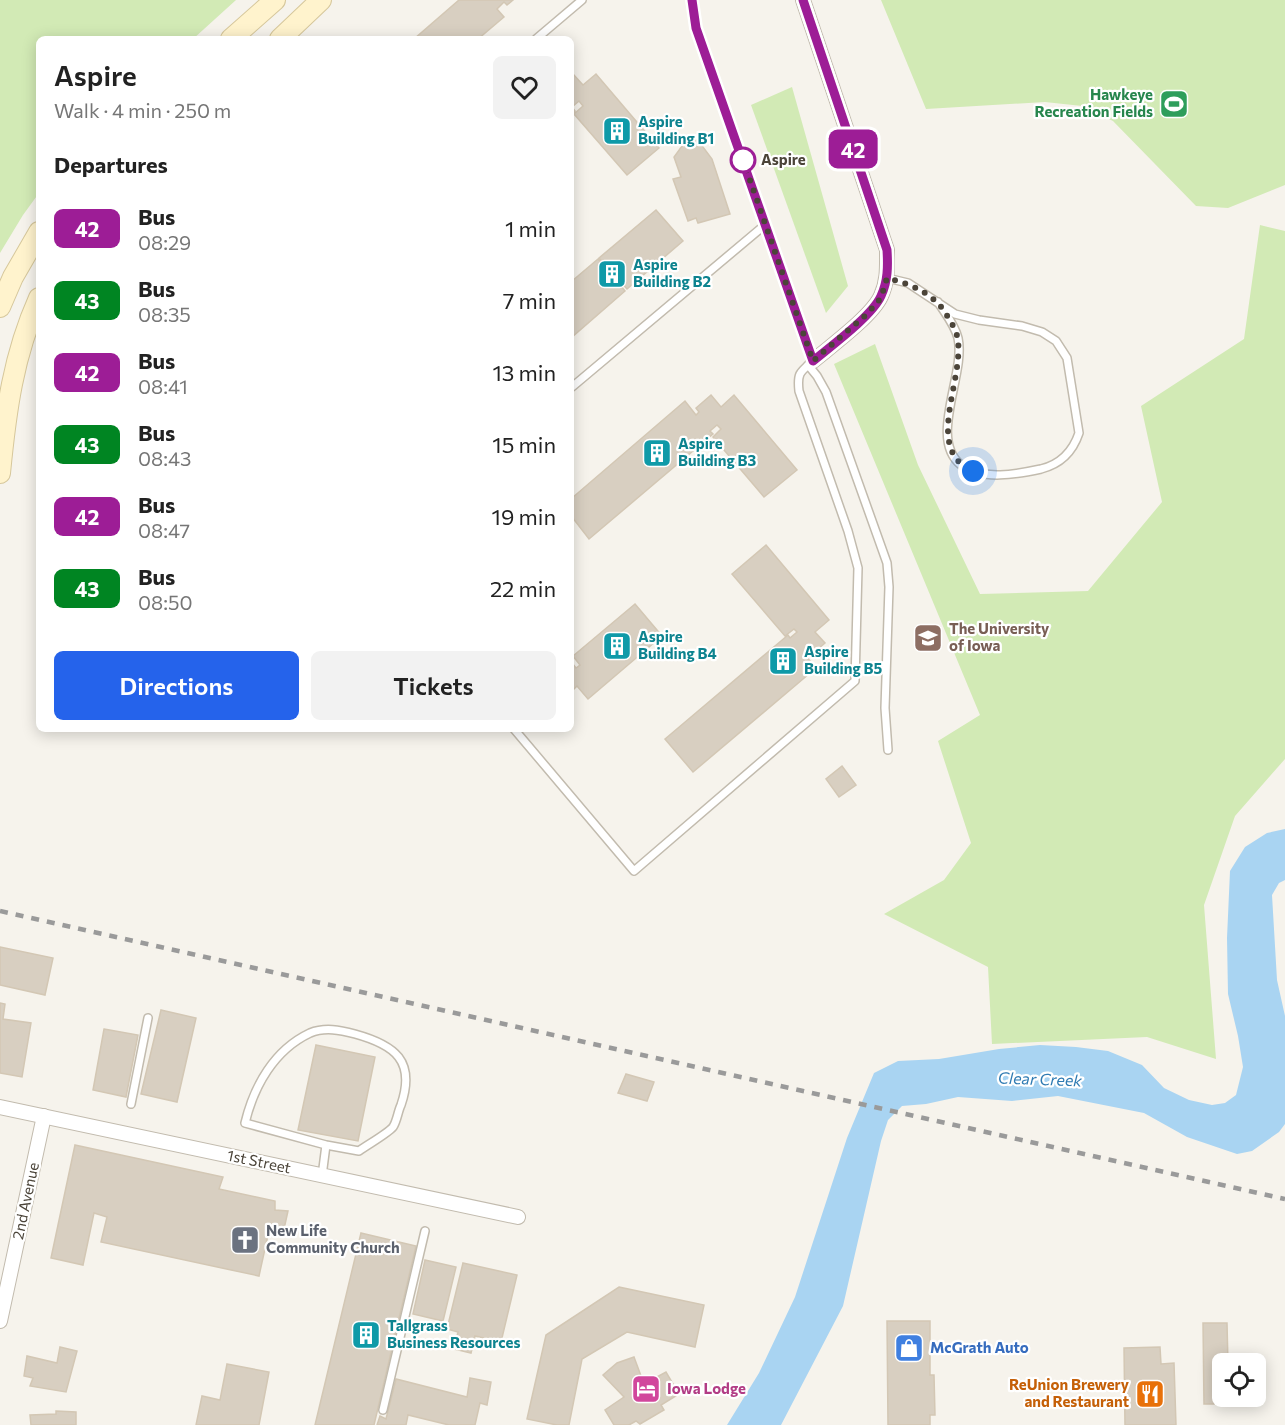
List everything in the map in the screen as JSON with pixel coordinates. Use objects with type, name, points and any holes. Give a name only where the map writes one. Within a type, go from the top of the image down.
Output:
[{"type":"main road","points":[[234,36],[275,0]]},
{"type":"main road","points":[[283,36],[321,0]]},
{"type":"main road","points":[[0,307],[13,277],[36,237]]},
{"type":"main road","points":[[0,473],[13,374],[36,305]]},
{"type":"street","points":[[802,0],[887,250],[887,278],[881,298],[867,314],[811,363]]},
{"type":"street","name":"1st Street","points":[[0,1107],[518,1217]]},
{"type":"street","name":"2nd Avenue","points":[[0,1321],[44,1116]]},
{"type":"lane","points":[[540,36],[582,0]]},
{"type":"lane","points":[[692,0],[696,28],[766,224],[811,363],[826,392],[886,562],[889,586],[885,708],[888,750]]},
{"type":"lane","points":[[574,385],[766,224]]},
{"type":"lane","points":[[887,278],[908,283],[938,302],[955,314],[966,318],[1022,326],[1042,332],[1056,341],[1067,358],[1079,433],[1076,443],[1057,463],[1043,468],[998,474],[973,471],[957,461],[947,438],[959,361],[958,339],[938,302]]},
{"type":"lane","points":[[517,732],[634,871],[855,681],[858,568],[848,531],[799,391],[798,378],[802,368],[811,363]]},
{"type":"lane","points":[[131,1104],[148,1018]]},
{"type":"lane","points":[[335,1029],[377,1040],[398,1054],[407,1075],[402,1100],[392,1127],[359,1151],[326,1145],[245,1124],[248,1111],[266,1071],[285,1049],[311,1033],[335,1029]]},
{"type":"lane","points":[[322,1176],[326,1145]]},
{"type":"lane","points":[[383,1410],[425,1232]]},
{"type":"green space","points":[[0,0],[236,0],[196,36],[36,36],[36,197],[0,253]]},
{"type":"green space","name":"Hawkeye Recreation Fields","points":[[881,0],[1285,0],[1285,185],[1228,208],[1196,206],[1113,121],[1082,106],[1045,102],[926,109]]},
{"type":"green space","points":[[792,87],[848,286],[826,313],[751,105]]},
{"type":"green space","points":[[1260,225],[1285,231],[1285,759],[1235,816],[1204,905],[1216,1059],[1147,1037],[992,1044],[988,967],[884,914],[944,880],[971,843],[938,741],[980,715],[834,364],[875,344],[918,465],[980,594],[1088,591],[1162,502],[1141,406],[1244,339]]},
{"type":"water","name":"Clear Creek","points":[[1285,829],[1285,880],[1279,883],[1272,895],[1277,980],[1285,1016],[1285,1124],[1279,1132],[1252,1151],[1237,1154],[1187,1137],[1144,1113],[1058,1096],[1012,1101],[958,1097],[926,1104],[902,1106],[888,1120],[881,1141],[843,1306],[781,1425],[727,1425],[759,1373],[795,1297],[847,1138],[874,1073],[898,1061],[939,1059],[1040,1045],[1076,1047],[1108,1051],[1142,1065],[1164,1088],[1189,1100],[1212,1105],[1225,1103],[1236,1095],[1243,1067],[1228,994],[1227,938],[1230,871],[1245,847],[1267,833]]},
{"type":"building","points":[[459,0],[513,0],[507,5],[504,2],[497,9],[504,17],[482,36],[417,36]]},
{"type":"building","name":"Aspire Building B1","points":[[596,74],[659,148],[627,175],[574,114],[583,106],[579,101],[574,105],[574,75],[583,85]]},
{"type":"building","points":[[690,135],[700,143],[712,159],[730,214],[698,223],[696,218],[688,221],[673,179],[681,177],[674,157]]},
{"type":"building","name":"Aspire Building B2","points":[[656,210],[683,241],[627,289],[618,279],[616,280],[625,291],[574,335],[574,279],[598,259],[606,269],[608,268],[599,258]]},
{"type":"building","name":"Aspire Building B3","points":[[711,395],[721,407],[734,395],[797,470],[764,497],[713,437],[721,429],[717,425],[710,431],[713,434],[589,539],[574,520],[574,496],[685,401],[696,415],[699,412],[696,408]]},
{"type":"building","name":"Aspire Building B5","points":[[766,545],[829,620],[815,632],[825,643],[811,655],[807,651],[804,654],[816,668],[693,772],[665,739],[788,635],[790,638],[797,632],[794,629],[785,636],[732,574]]},
{"type":"building","name":"Aspire Building B4","points":[[635,604],[662,636],[588,699],[577,686],[574,689],[574,666],[576,668],[580,665],[574,655]]},
{"type":"building","points":[[842,766],[856,785],[839,797],[826,779]]},
{"type":"building","points":[[0,947],[53,958],[45,995],[0,985]]},
{"type":"building","points":[[0,1003],[5,1004],[3,1019],[31,1023],[22,1077],[0,1073]]},
{"type":"building","points":[[161,1010],[196,1018],[177,1102],[141,1094]]},
{"type":"building","points":[[104,1029],[138,1035],[126,1097],[93,1090]]},
{"type":"building","points":[[316,1045],[375,1057],[358,1141],[298,1130]]},
{"type":"building","points":[[626,1074],[654,1082],[647,1101],[618,1093]]},
{"type":"building","points":[[75,1145],[223,1177],[219,1189],[275,1201],[275,1210],[288,1211],[284,1229],[270,1226],[259,1276],[101,1242],[107,1217],[94,1213],[83,1265],[51,1258]]},
{"type":"building","name":"Tallgrass Business Resources","points":[[361,1233],[416,1246],[374,1425],[315,1425]]},
{"type":"building","points":[[425,1260],[456,1267],[443,1321],[413,1314]]},
{"type":"building","points":[[463,1263],[517,1275],[501,1342],[475,1336],[471,1353],[454,1349],[458,1332],[447,1329]]},
{"type":"building","points":[[619,1287],[704,1305],[695,1347],[627,1332],[582,1359],[569,1425],[527,1419],[546,1335]]},
{"type":"building","name":"McGrath Auto","points":[[887,1321],[930,1321],[930,1375],[934,1375],[935,1415],[930,1415],[930,1425],[888,1425]]},
{"type":"building","points":[[1203,1323],[1227,1323],[1228,1353],[1212,1353],[1212,1404],[1204,1404]]},
{"type":"building","points":[[60,1347],[77,1351],[66,1392],[30,1386],[33,1378],[24,1376],[27,1356],[57,1363]]},
{"type":"building","name":"ReUnion Brewery and Restaurant","points":[[1160,1347],[1161,1364],[1174,1363],[1176,1425],[1125,1425],[1124,1348]]},
{"type":"building","name":"Iowa Lodge","points":[[634,1357],[644,1384],[666,1372],[679,1394],[661,1405],[664,1410],[640,1424],[636,1421],[629,1425],[614,1425],[605,1410],[624,1397],[603,1375],[617,1363]]},
{"type":"building","points":[[227,1364],[269,1372],[259,1425],[196,1425],[202,1396],[220,1400]]},
{"type":"building","points":[[470,1378],[491,1382],[487,1405],[480,1403],[475,1425],[449,1425],[408,1415],[406,1425],[377,1425],[380,1416],[386,1419],[396,1379],[467,1397]]},
{"type":"building","points":[[56,1411],[76,1412],[76,1425],[31,1425],[30,1415],[56,1414]]},
{"type":"railway","points":[[0,911],[1285,1199]]},
{"type":"bus line","name":"42","points":[[692,0],[696,28],[813,361],[867,314],[881,298],[888,268],[887,250],[881,230],[803,0]]},
{"type":"place","name":"Hawkeye Recreation Fields","points":[[1174,104]]},
{"type":"place","name":"Aspire Building B1","points":[[617,131]]},
{"type":"place","name":"Aspire","points":[[743,160]]},
{"type":"place","name":"Aspire Building B2","points":[[612,274]]},
{"type":"place","name":"Aspire Building B3","points":[[657,453]]},
{"type":"place","name":"The University of Iowa","points":[[928,638]]},
{"type":"place","name":"Aspire Building B4","points":[[617,646]]},
{"type":"place","name":"Aspire Building B5","points":[[783,661]]},
{"type":"place","name":"New Life Community Church","points":[[245,1240]]},
{"type":"place","name":"Tallgrass Business Resources","points":[[366,1335]]},
{"type":"place","name":"McGrath Auto","points":[[909,1348]]},
{"type":"place","name":"Iowa Lodge","points":[[646,1389]]},
{"type":"place","name":"ReUnion Brewery and Restaurant","points":[[1150,1394]]},
{"type":"route","points":[[743,160],[813,361],[867,314],[881,298],[887,278],[908,283],[938,302],[949,318],[958,339],[959,361],[947,438],[957,461],[964,468],[973,471]]}]
